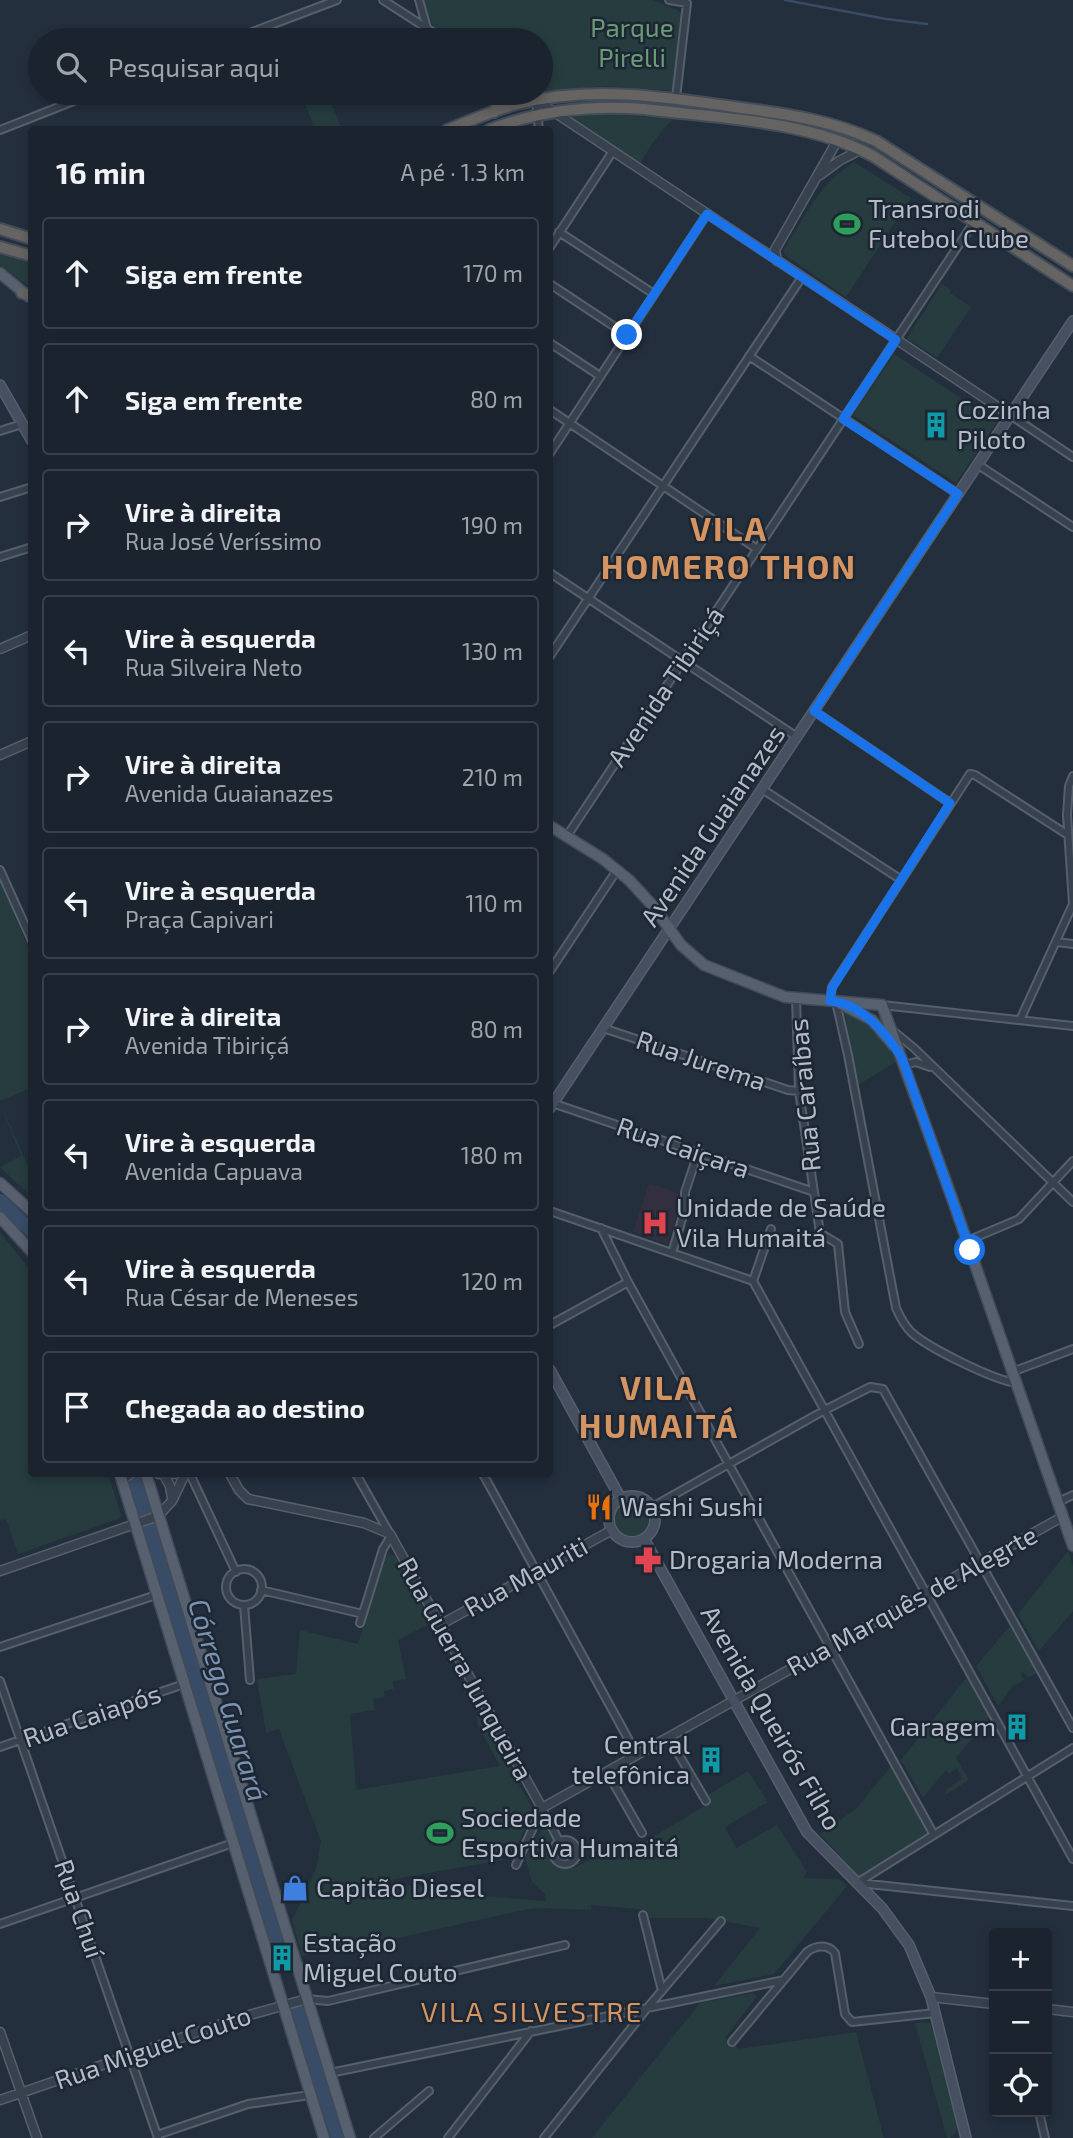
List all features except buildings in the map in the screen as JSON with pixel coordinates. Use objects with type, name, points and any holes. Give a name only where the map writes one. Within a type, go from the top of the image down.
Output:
[{"type":"highway","points":[[553,98],[620,94],[676,98],[787,114],[835,125],[863,135],[900,155],[1073,266]]},
{"type":"highway","points":[[494,112],[497,105]]},
{"type":"highway","points":[[457,126],[518,105]]},
{"type":"highway","points":[[501,126],[538,114],[602,107],[643,109],[784,127],[837,141],[860,150],[1073,286]]},
{"type":"highway","points":[[835,125],[837,141]]},
{"type":"highway","points":[[0,229],[28,238]]},
{"type":"highway","points":[[0,247],[28,255]]},
{"type":"main road","points":[[0,273],[28,296]]},
{"type":"main road","name":"Avenida Guaianazes","points":[[553,1103],[1073,321]]},
{"type":"main road","points":[[0,385],[28,434]]},
{"type":"main road","points":[[553,828],[617,870],[644,895],[687,952],[704,965],[776,994],[796,999],[880,1005]]},
{"type":"main road","points":[[835,1001],[872,1020],[888,1037],[903,1062]]},
{"type":"main road","points":[[872,1020],[880,1005]]},
{"type":"main road","points":[[880,1005],[967,1241],[1073,1546]]},
{"type":"main road","points":[[0,1183],[28,1208]]},
{"type":"main road","points":[[0,1217],[28,1248]]},
{"type":"main road","points":[[553,1375],[621,1499]]},
{"type":"main road","points":[[126,1477],[147,1520],[307,1999],[350,2138]]},
{"type":"main road","points":[[146,1477],[147,1520],[156,1595],[324,2138]]},
{"type":"main road","points":[[636,1497],[652,1507],[655,1515],[654,1526],[644,1539],[626,1541],[612,1530],[611,1511],[621,1499],[636,1497]]},
{"type":"main road","name":"Avenida Queirós Filho","points":[[644,1539],[807,1832],[889,1917],[909,1945],[931,1997],[966,2138]]},
{"type":"street","points":[[264,28],[337,0]]},
{"type":"street","points":[[383,0],[425,28]]},
{"type":"street","points":[[419,0],[427,28]]},
{"type":"street","points":[[669,0],[687,3],[676,98]]},
{"type":"street","points":[[0,130],[64,105]]},
{"type":"street","points":[[537,105],[539,126]]},
{"type":"street","points":[[543,105],[1073,457]]},
{"type":"street","points":[[778,261],[775,250],[837,141]]},
{"type":"street","points":[[818,177],[839,161],[860,150]]},
{"type":"street","points":[[553,242],[613,151]]},
{"type":"street","points":[[553,448],[707,214]]},
{"type":"street","name":"Avenida Tibiriçá","points":[[567,836],[974,222]]},
{"type":"street","points":[[559,232],[654,294]]},
{"type":"street","points":[[763,251],[775,250]]},
{"type":"street","points":[[553,652],[802,277]]},
{"type":"street","points":[[553,286],[627,335]]},
{"type":"street","points":[[553,345],[600,376]]},
{"type":"street","points":[[749,356],[958,494]]},
{"type":"street","points":[[553,412],[757,549]]},
{"type":"street","points":[[0,431],[22,424]]},
{"type":"street","points":[[977,464],[1073,527]]},
{"type":"street","points":[[0,497],[28,488]]},
{"type":"street","points":[[0,557],[28,548]]},
{"type":"street","points":[[553,575],[797,737]]},
{"type":"street","points":[[0,649],[28,637]]},
{"type":"street","points":[[814,711],[950,803]]},
{"type":"street","points":[[0,755],[28,743]]},
{"type":"street","points":[[1016,1383],[1001,1380],[926,1343],[911,1331],[896,1308],[832,988],[967,776],[975,775],[1068,835]]},
{"type":"street","points":[[1020,1020],[1073,904],[1067,815],[1073,776]]},
{"type":"street","points":[[762,789],[900,879]]},
{"type":"street","points":[[0,870],[28,932]]},
{"type":"street","points":[[553,964],[617,870]]},
{"type":"street","points":[[1057,942],[1073,944]]},
{"type":"street","name":"Rua Caraíbas","points":[[796,999],[799,1091],[820,1233],[838,1244],[845,1312],[859,1344]]},
{"type":"street","points":[[880,1005],[1073,1026]]},
{"type":"street","name":"Rua Jurema","points":[[603,1028],[788,1090],[799,1091]]},
{"type":"street","points":[[891,1030],[914,1048],[1073,1202]]},
{"type":"street","points":[[903,1062],[916,1062],[935,1069]]},
{"type":"street","name":"Rua Caiçara","points":[[553,1107],[814,1192]]},
{"type":"street","points":[[672,1253],[685,1209],[685,1194],[698,1153]]},
{"type":"street","points":[[967,1241],[1014,1223],[1073,1161]]},
{"type":"street","points":[[553,1212],[753,1281],[1073,1859]]},
{"type":"street","points":[[601,1228],[628,1282],[934,1835]]},
{"type":"street","points":[[753,1281],[771,1229]]},
{"type":"street","points":[[553,1323],[628,1282]]},
{"type":"street","points":[[1012,1371],[1073,1349]]},
{"type":"street","points":[[652,1507],[825,1410],[870,1387],[878,1387],[886,1392],[1073,1727]]},
{"type":"street","points":[[164,1477],[170,1486],[172,1501]]},
{"type":"street","points":[[0,1571],[147,1520],[172,1501],[185,1477]]},
{"type":"street","points":[[188,1477],[236,1572]]},
{"type":"street","points":[[232,1477],[248,1499],[364,1523],[391,1535]]},
{"type":"street","points":[[358,1477],[391,1535]]},
{"type":"street","points":[[485,1477],[638,1755]]},
{"type":"street","points":[[1058,1502],[1073,1496]]},
{"type":"street","name":"Rua Marquês de Alegrte","points":[[542,1808],[1062,1517]]},
{"type":"street","name":"Rua Mauriti","points":[[440,1625],[612,1530]]},
{"type":"street","points":[[360,1623],[383,1549],[391,1535]]},
{"type":"street","name":"Rua Guerra Junqueira","points":[[391,1535],[559,1841]]},
{"type":"street","points":[[248,1570],[256,1574],[261,1590],[257,1599],[244,1605],[235,1603],[227,1592],[229,1578],[236,1572],[248,1570]]},
{"type":"street","points":[[261,1590],[363,1614]]},
{"type":"street","points":[[0,1647],[156,1595]]},
{"type":"street","points":[[244,1605],[250,1680]]},
{"type":"street","name":"Rua Chuí","points":[[0,1681],[158,2137]]},
{"type":"street","name":"Rua Caiapós","points":[[0,1747],[184,1684]]},
{"type":"street","points":[[669,1738],[706,1801]]},
{"type":"street","points":[[857,1883],[1073,1748]]},
{"type":"street","points":[[607,1772],[642,1833]]},
{"type":"street","points":[[516,1865],[542,1808]]},
{"type":"street","name":"Rua Guerra Junqueira","points":[[567,1839],[577,1847],[577,1856],[571,1862],[562,1864],[555,1860],[552,1851],[559,1841],[567,1839]]},
{"type":"street","points":[[0,1924],[233,1843]]},
{"type":"street","points":[[857,1883],[1073,1906]]},
{"type":"street","points":[[643,1914],[662,1991]]},
{"type":"street","points":[[544,2138],[648,2007],[721,1921]]},
{"type":"street","points":[[307,1999],[328,2001],[565,1945]]},
{"type":"street","points":[[732,2042],[811,1948],[828,1947],[836,1956],[848,2020],[857,2023],[934,2012]]},
{"type":"street","points":[[330,2073],[784,1980]]},
{"type":"street","points":[[931,1997],[989,2003]]},
{"type":"street","name":"Rua Miguel Couto","points":[[0,2100],[242,2017],[307,1999]]},
{"type":"street","points":[[1052,2010],[1073,2012]]},
{"type":"street","points":[[447,2138],[531,2031]]},
{"type":"street","points":[[0,2032],[37,2138]]},
{"type":"street","points":[[374,2138],[429,2091]]},
{"type":"street","points":[[158,2137],[248,2104],[310,2095]]},
{"type":"street","points":[[1040,2117],[1045,2138]]},
{"type":"shaded area","name":"Unidade de Saúde Vila Humaitá","points":[[649,1183],[678,1193],[679,1209],[667,1244],[633,1232]]},
{"type":"green space","name":"Parque Pirelli","points":[[424,0],[653,0],[681,14],[672,91],[605,86],[553,92],[553,28],[436,28],[427,13]]},
{"type":"green space","points":[[306,105],[332,105],[341,126],[314,126]]},
{"type":"green space","points":[[610,114],[673,119],[655,140],[640,165],[572,117]]},
{"type":"green space","name":"Transrodi Futebol Clube","points":[[854,162],[911,198],[846,297],[785,255],[784,250],[822,191],[831,180]]},
{"type":"green space","points":[[0,254],[28,262],[28,286],[0,265]]},
{"type":"green space","points":[[942,284],[971,307],[937,358],[908,339],[908,336]]},
{"type":"green space","points":[[894,354],[997,422],[956,483],[853,415]]},
{"type":"green space","points":[[0,882],[28,947],[28,1089],[0,1101]]},
{"type":"green space","points":[[844,1011],[876,1031],[899,1060],[858,1085]]},
{"type":"green space","points":[[0,1103],[28,1166],[28,1193],[0,1167],[21,1156]]},
{"type":"green space","points":[[0,1232],[28,1267],[28,1477],[109,1477],[121,1515],[118,1519],[18,1554],[6,1519],[0,1521]]},
{"type":"green space","points":[[632,1502],[644,1507],[649,1519],[644,1531],[632,1536],[620,1531],[615,1519],[620,1507]]},
{"type":"green space","points":[[1068,1551],[1073,1566],[1073,1611],[1039,1651],[1018,1614]]},
{"type":"green space","points":[[388,1554],[397,1556],[401,1565],[399,1566],[431,1623],[398,1640],[406,1679],[393,1681],[394,1689],[384,1691],[385,1697],[373,1699],[375,1710],[350,1714],[356,1790],[500,1766],[478,1726],[476,1705],[533,1810],[517,1848],[502,1851],[503,1860],[367,1884],[457,1884],[471,1895],[546,1901],[545,1894],[532,1882],[525,1858],[545,1824],[552,1837],[549,1856],[556,1866],[574,1868],[606,1851],[613,1861],[711,1802],[708,1795],[748,1771],[768,1802],[725,1827],[736,1848],[777,1825],[807,1872],[803,1878],[839,1879],[847,1886],[774,1974],[714,1986],[760,1928],[707,1918],[650,1918],[647,1910],[591,1905],[591,1910],[524,1910],[362,1946],[302,1956],[292,1920],[316,1869],[321,1841],[279,1729],[266,1733],[257,1679],[296,1674],[300,1630],[358,1644]]},
{"type":"green space","points":[[1010,1626],[1037,1673],[1028,1678],[1023,1672],[1021,1675],[1024,1680],[1012,1687],[998,1706],[976,1666]]},
{"type":"green space","points":[[967,1677],[990,1716],[956,1758],[969,1780],[945,1795],[946,1790],[962,1778],[957,1768],[949,1774],[946,1770],[923,1798],[901,1760]]},
{"type":"green space","points":[[891,1766],[934,1835],[862,1880],[820,1834],[857,1808]]},
{"type":"green space","points":[[753,1993],[757,1996],[725,2038],[739,2049],[856,2032],[884,2138],[592,2138],[700,2003]]},
{"type":"green space","points":[[915,2023],[930,2023],[932,2028],[957,2127],[956,2133],[950,2138],[947,2138]]},
{"type":"waterway","points":[[785,0],[927,24]]},
{"type":"waterway","name":"Córrego Guarará","points":[[0,1201],[28,1227]]},
{"type":"waterway","name":"Córrego Guarará","points":[[134,1477],[276,1940]]},
{"type":"waterway","name":"Córrego Guarará","points":[[298,2010],[338,2138]]},
{"type":"place","name":"Transrodi Futebol Clube","points":[[847,224]]},
{"type":"place","name":"Cozinha Piloto","points":[[936,425]]},
{"type":"place","name":"Unidade de Saúde Vila Humaitá","points":[[655,1223]]},
{"type":"place","name":"Washi Sushi","points":[[599,1507]]},
{"type":"place","name":"Drogaria Moderna","points":[[648,1560]]},
{"type":"place","name":"Garagem","points":[[1017,1727]]},
{"type":"place","name":"Central telefônica","points":[[711,1760]]},
{"type":"place","name":"Sociedade Esportiva Humaitá","points":[[440,1833]]},
{"type":"place","name":"Capitão Diesel","points":[[295,1888]]},
{"type":"place","name":"Estação Miguel Couto","points":[[282,1958]]},
{"type":"district","name":"VILA HOMERO THON","points":[[729,548]]},
{"type":"district","name":"VILA HUMAITÁ","points":[[659,1407]]},
{"type":"district","name":"VILA SILVESTRE","points":[[532,2012]]},
{"type":"route","points":[[627,335],[707,214],[896,340],[843,419],[958,494],[814,711],[950,803],[832,988],[830,1001],[838,1002],[872,1020],[902,1058],[970,1250]]}]
